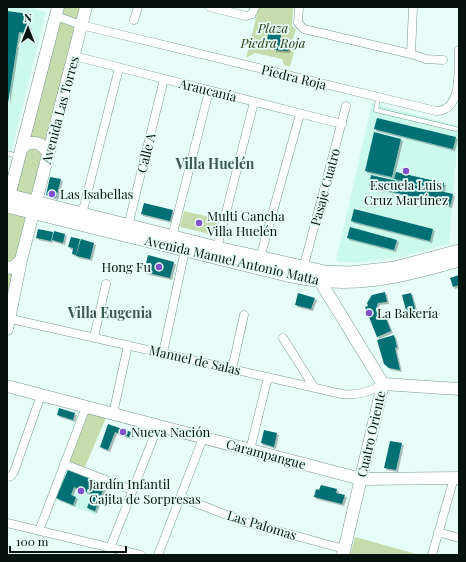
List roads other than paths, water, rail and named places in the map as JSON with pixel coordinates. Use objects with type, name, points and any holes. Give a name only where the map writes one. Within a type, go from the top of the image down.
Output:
[{"type":"main road","name":"Avenida Manuel Antonio Matta","points":[[8,200],[185,250],[291,276],[320,281],[343,282],[386,279],[459,260]]},
{"type":"main road","name":"Avenida Manuel Antonio Matta","points":[[35,207],[82,214],[307,269],[344,273],[395,268],[459,251]]},
{"type":"main road","points":[[307,269],[320,281]]},
{"type":"street","name":"Avenida Las Torres","points":[[8,322],[48,154],[86,7]]},
{"type":"street","points":[[134,20],[138,7]]},
{"type":"street","points":[[210,7],[249,16],[255,7]]},
{"type":"street","points":[[299,7],[298,23],[304,30],[411,54],[426,59],[443,60]]},
{"type":"street","points":[[411,54],[413,7]]},
{"type":"street","name":"Avenida Las Torres","points":[[8,200],[57,12]]},
{"type":"street","name":"Piedra Roja","points":[[57,12],[81,25],[433,111],[447,109],[455,98],[459,50]]},
{"type":"street","name":"Araucanía","points":[[74,56],[342,124]]},
{"type":"street","points":[[82,214],[119,68]]},
{"type":"street","name":"Calle A","points":[[128,226],[164,79]]},
{"type":"street","points":[[172,237],[209,91]]},
{"type":"street","points":[[217,248],[254,102]]},
{"type":"street","name":"Pasaje Cuatro","points":[[307,269],[346,106]]},
{"type":"street","points":[[260,258],[300,114]]},
{"type":"street","points":[[21,153],[27,144],[36,143],[43,147],[48,154]]},
{"type":"street","points":[[163,353],[185,250]]},
{"type":"street","points":[[7,268],[14,267],[22,260]]},
{"type":"street","name":"Cuatro Oriente","points":[[320,281],[383,384],[344,552]]},
{"type":"street","points":[[94,337],[106,284]]},
{"type":"street","points":[[232,369],[244,315]]},
{"type":"street","name":"Manuel de Salas","points":[[8,322],[94,337],[342,394],[354,395],[368,392],[383,384]]},
{"type":"street","points":[[283,338],[314,387]]},
{"type":"street","points":[[113,414],[128,345]]},
{"type":"street","points":[[250,450],[268,377]]},
{"type":"street","points":[[383,384],[459,389]]},
{"type":"street","name":"Carampangue","points":[[7,386],[361,479],[456,478]]},
{"type":"street","points":[[9,476],[14,472],[41,395]]},
{"type":"street","points":[[38,530],[86,407]]},
{"type":"street","points":[[110,548],[158,426]]},
{"type":"street","points":[[158,555],[203,438]]},
{"type":"street","points":[[64,464],[132,490]]},
{"type":"street","points":[[432,555],[456,478]]},
{"type":"street","name":"Las Palomas","points":[[180,497],[257,526],[344,552]]},
{"type":"street","points":[[7,523],[141,555]]},
{"type":"street","points":[[438,532],[459,538]]},
{"type":"lane","points":[[378,98],[376,110],[456,129]]},
{"type":"lane","points":[[7,153],[21,153]]},
{"type":"place","name":"Escuela Luis Cruz Martínez","points":[[406,171]]},
{"type":"place","name":"Las Isabellas","points":[[52,194]]},
{"type":"place","name":"Multi Cancha Villa Huelén","points":[[199,223]]},
{"type":"place","name":"Hong Fu","points":[[159,267]]},
{"type":"place","name":"La Bakería","points":[[369,313]]},
{"type":"place","name":"Nueva Nación","points":[[123,432]]},
{"type":"place","name":"Jardín Infantil Cajita de Sorpresas","points":[[81,491]]},
{"type":"district","name":"Villa Huelén","points":[[215,164]]},
{"type":"district","name":"Villa Eugenia","points":[[110,313]]},
{"type":"park label","name":"Plaza Piedra Roja","points":[[273,36]]}]
